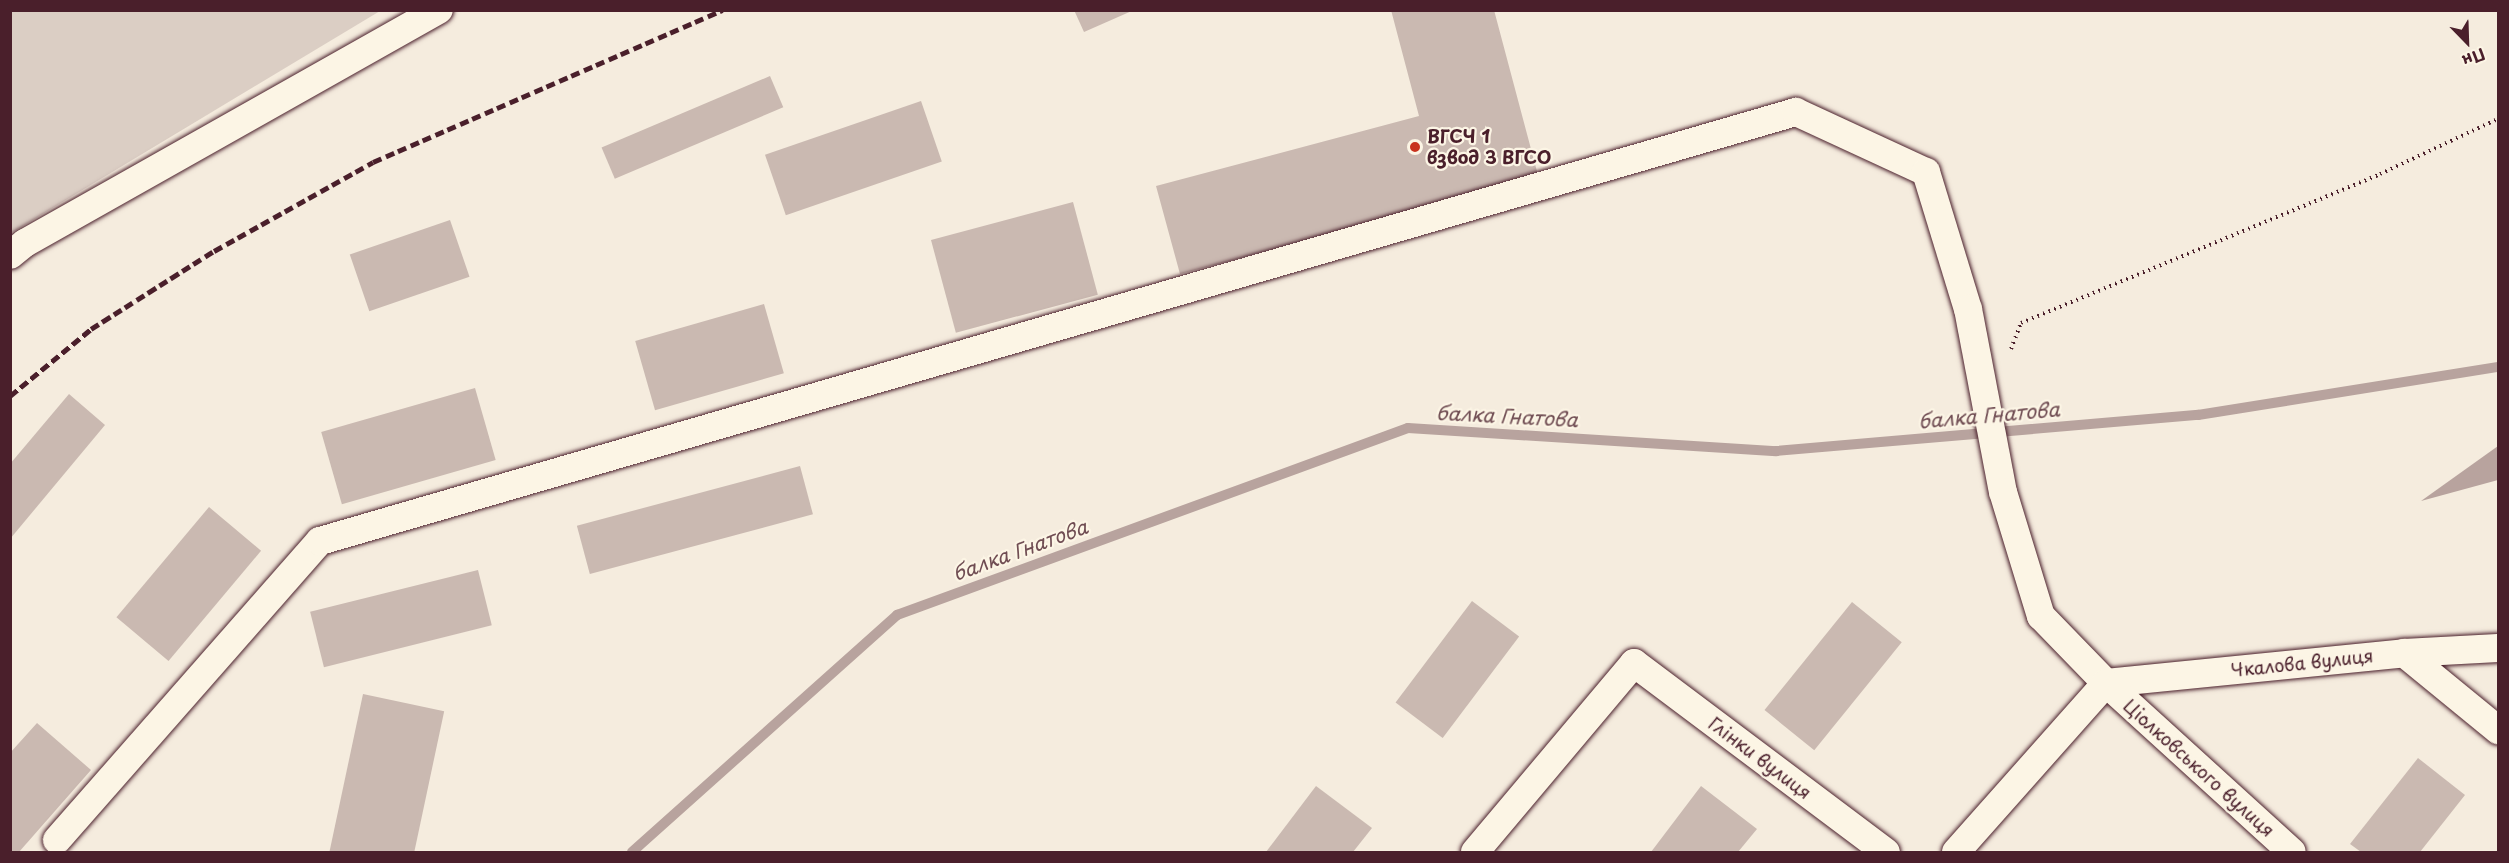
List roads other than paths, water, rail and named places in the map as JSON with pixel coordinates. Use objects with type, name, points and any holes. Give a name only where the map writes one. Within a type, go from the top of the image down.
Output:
[{"type":"street","points":[[10,255],[35,237],[439,10]]},
{"type":"street","name":"Ціолковського вулиця","points":[[57,840],[320,541],[1796,112],[1926,172],[1968,309],[2003,492],[2041,616],[2106,683],[2292,852]]},
{"type":"street","name":"Чкалова вулиця","points":[[2106,683],[2404,652],[2499,648]]},
{"type":"street","points":[[2404,652],[2499,730]]},
{"type":"street","name":"Глінки вулиця","points":[[1475,852],[1634,663],[1886,852]]},
{"type":"street","points":[[1956,852],[2106,683]]},
{"type":"waterway","name":"балка Гнатова","points":[[632,852],[897,615],[1408,428],[1776,451],[2198,415],[2498,367]]},
{"type":"railway","points":[[10,396],[91,329],[214,251],[373,162],[722,10]]},
{"type":"place","name":"ВГСЧ 1 взвод 3 ВГСО","points":[[1415,147]]}]
